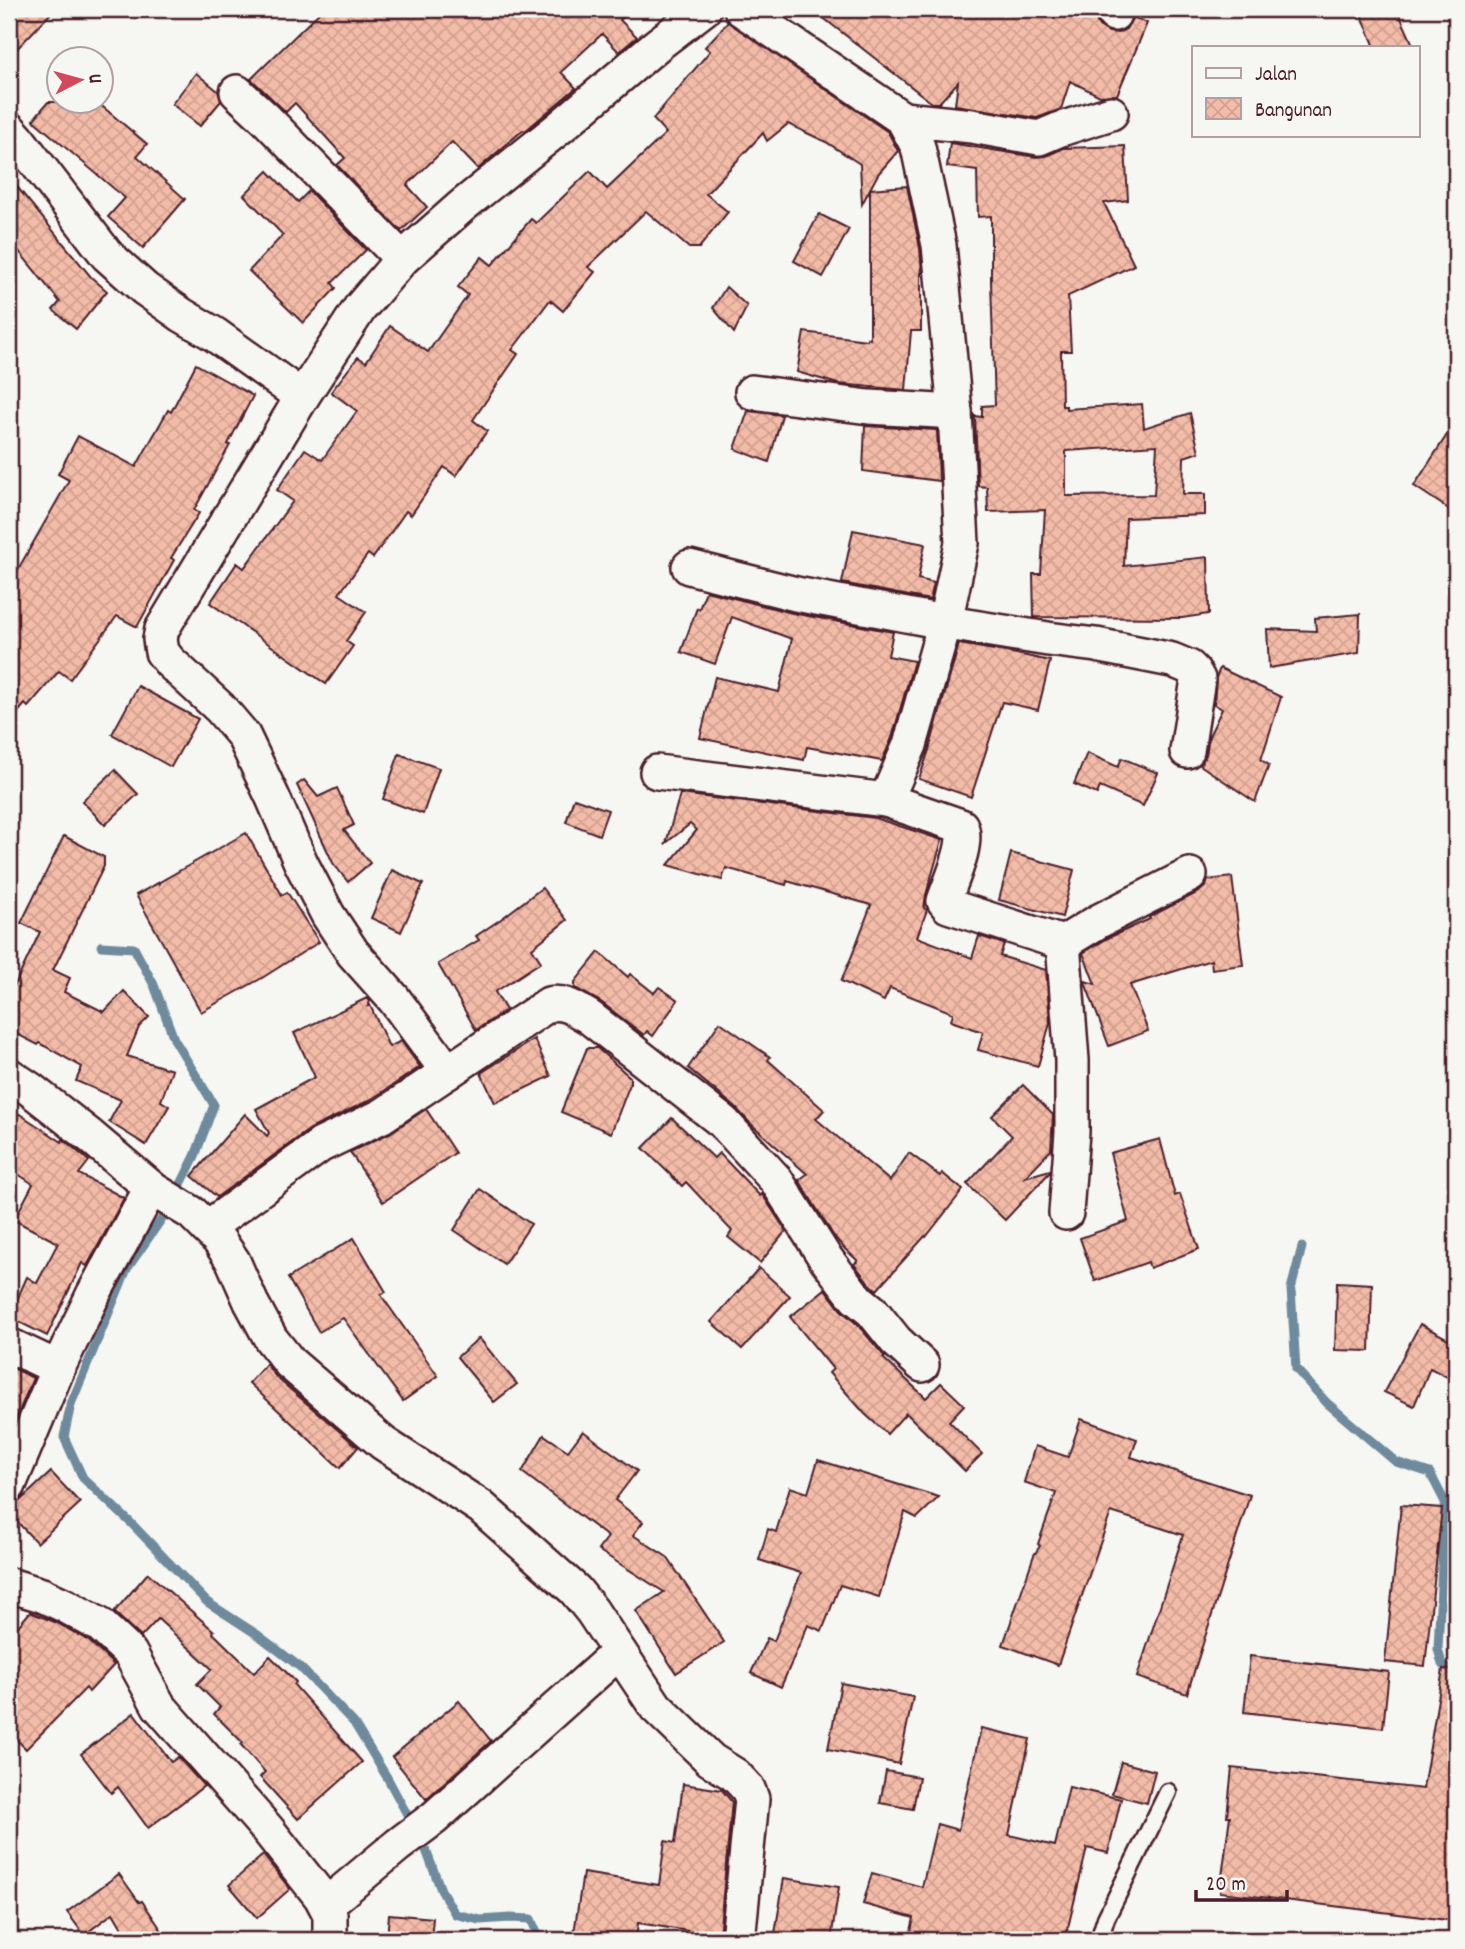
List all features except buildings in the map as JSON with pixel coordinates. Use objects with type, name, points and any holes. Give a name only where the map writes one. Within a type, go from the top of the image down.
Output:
[{"type":"street","points":[[448,1072],[394,999],[353,953],[328,915],[301,863],[243,735],[220,708],[162,652],[162,629],[302,397],[360,308],[402,259],[462,206],[704,9]]},
{"type":"street","points":[[741,9],[903,119],[918,147],[939,245],[956,412],[962,543],[945,622],[911,745],[886,800]]},
{"type":"street","points":[[237,92],[402,259]]},
{"type":"street","points":[[903,119],[972,126],[1039,138],[1111,113]]},
{"type":"street","points":[[9,129],[107,255],[145,289],[302,397]]},
{"type":"street","points":[[752,392],[869,407],[956,412]]},
{"type":"street","points":[[689,567],[796,594],[1172,660],[1189,667],[1196,675],[1198,683],[1187,751]]},
{"type":"street","points":[[657,772],[886,800],[961,826],[964,833],[963,844],[944,901],[947,906],[1063,943],[1099,921],[1190,875]]},
{"type":"street","points":[[1063,943],[1072,1060],[1072,1132],[1066,1213]]},
{"type":"street","points":[[200,1220],[321,1146],[382,1116],[549,1004],[566,1003],[589,1017],[723,1122],[776,1180],[824,1256],[856,1298],[872,1311],[896,1341],[922,1365]]},
{"type":"street","points":[[9,1075],[30,1088],[153,1189],[200,1220],[218,1239],[233,1261],[271,1339],[290,1363],[383,1443],[481,1507],[575,1590],[656,1707],[711,1760],[735,1775],[748,1788],[751,1799],[738,1940]]},
{"type":"street","points":[[9,1485],[58,1368],[94,1293],[153,1189]]},
{"type":"street","points":[[9,1345],[58,1368]]},
{"type":"street","points":[[9,1585],[42,1595],[89,1618],[130,1653],[159,1706],[268,1830],[326,1905],[330,1914],[330,1940]]},
{"type":"street","points":[[326,1905],[398,1844],[434,1818],[619,1652]]},
{"type":"lane","points":[[1100,1940],[1106,1918],[1168,1793]]},
{"type":"waterway","points":[[101,946],[134,948],[154,985],[174,1039],[214,1105],[195,1156],[176,1194]]},
{"type":"waterway","points":[[170,1207],[127,1269],[71,1404],[64,1437],[83,1478],[131,1523],[207,1602],[258,1635],[300,1667],[354,1723],[426,1850],[441,1890],[455,1914],[480,1920],[531,1919],[540,1940]]},
{"type":"waterway","points":[[1302,1247],[1291,1289],[1296,1369],[1327,1403],[1396,1462],[1430,1473],[1445,1502],[1438,1649],[1442,1664],[1456,1674]]}]
